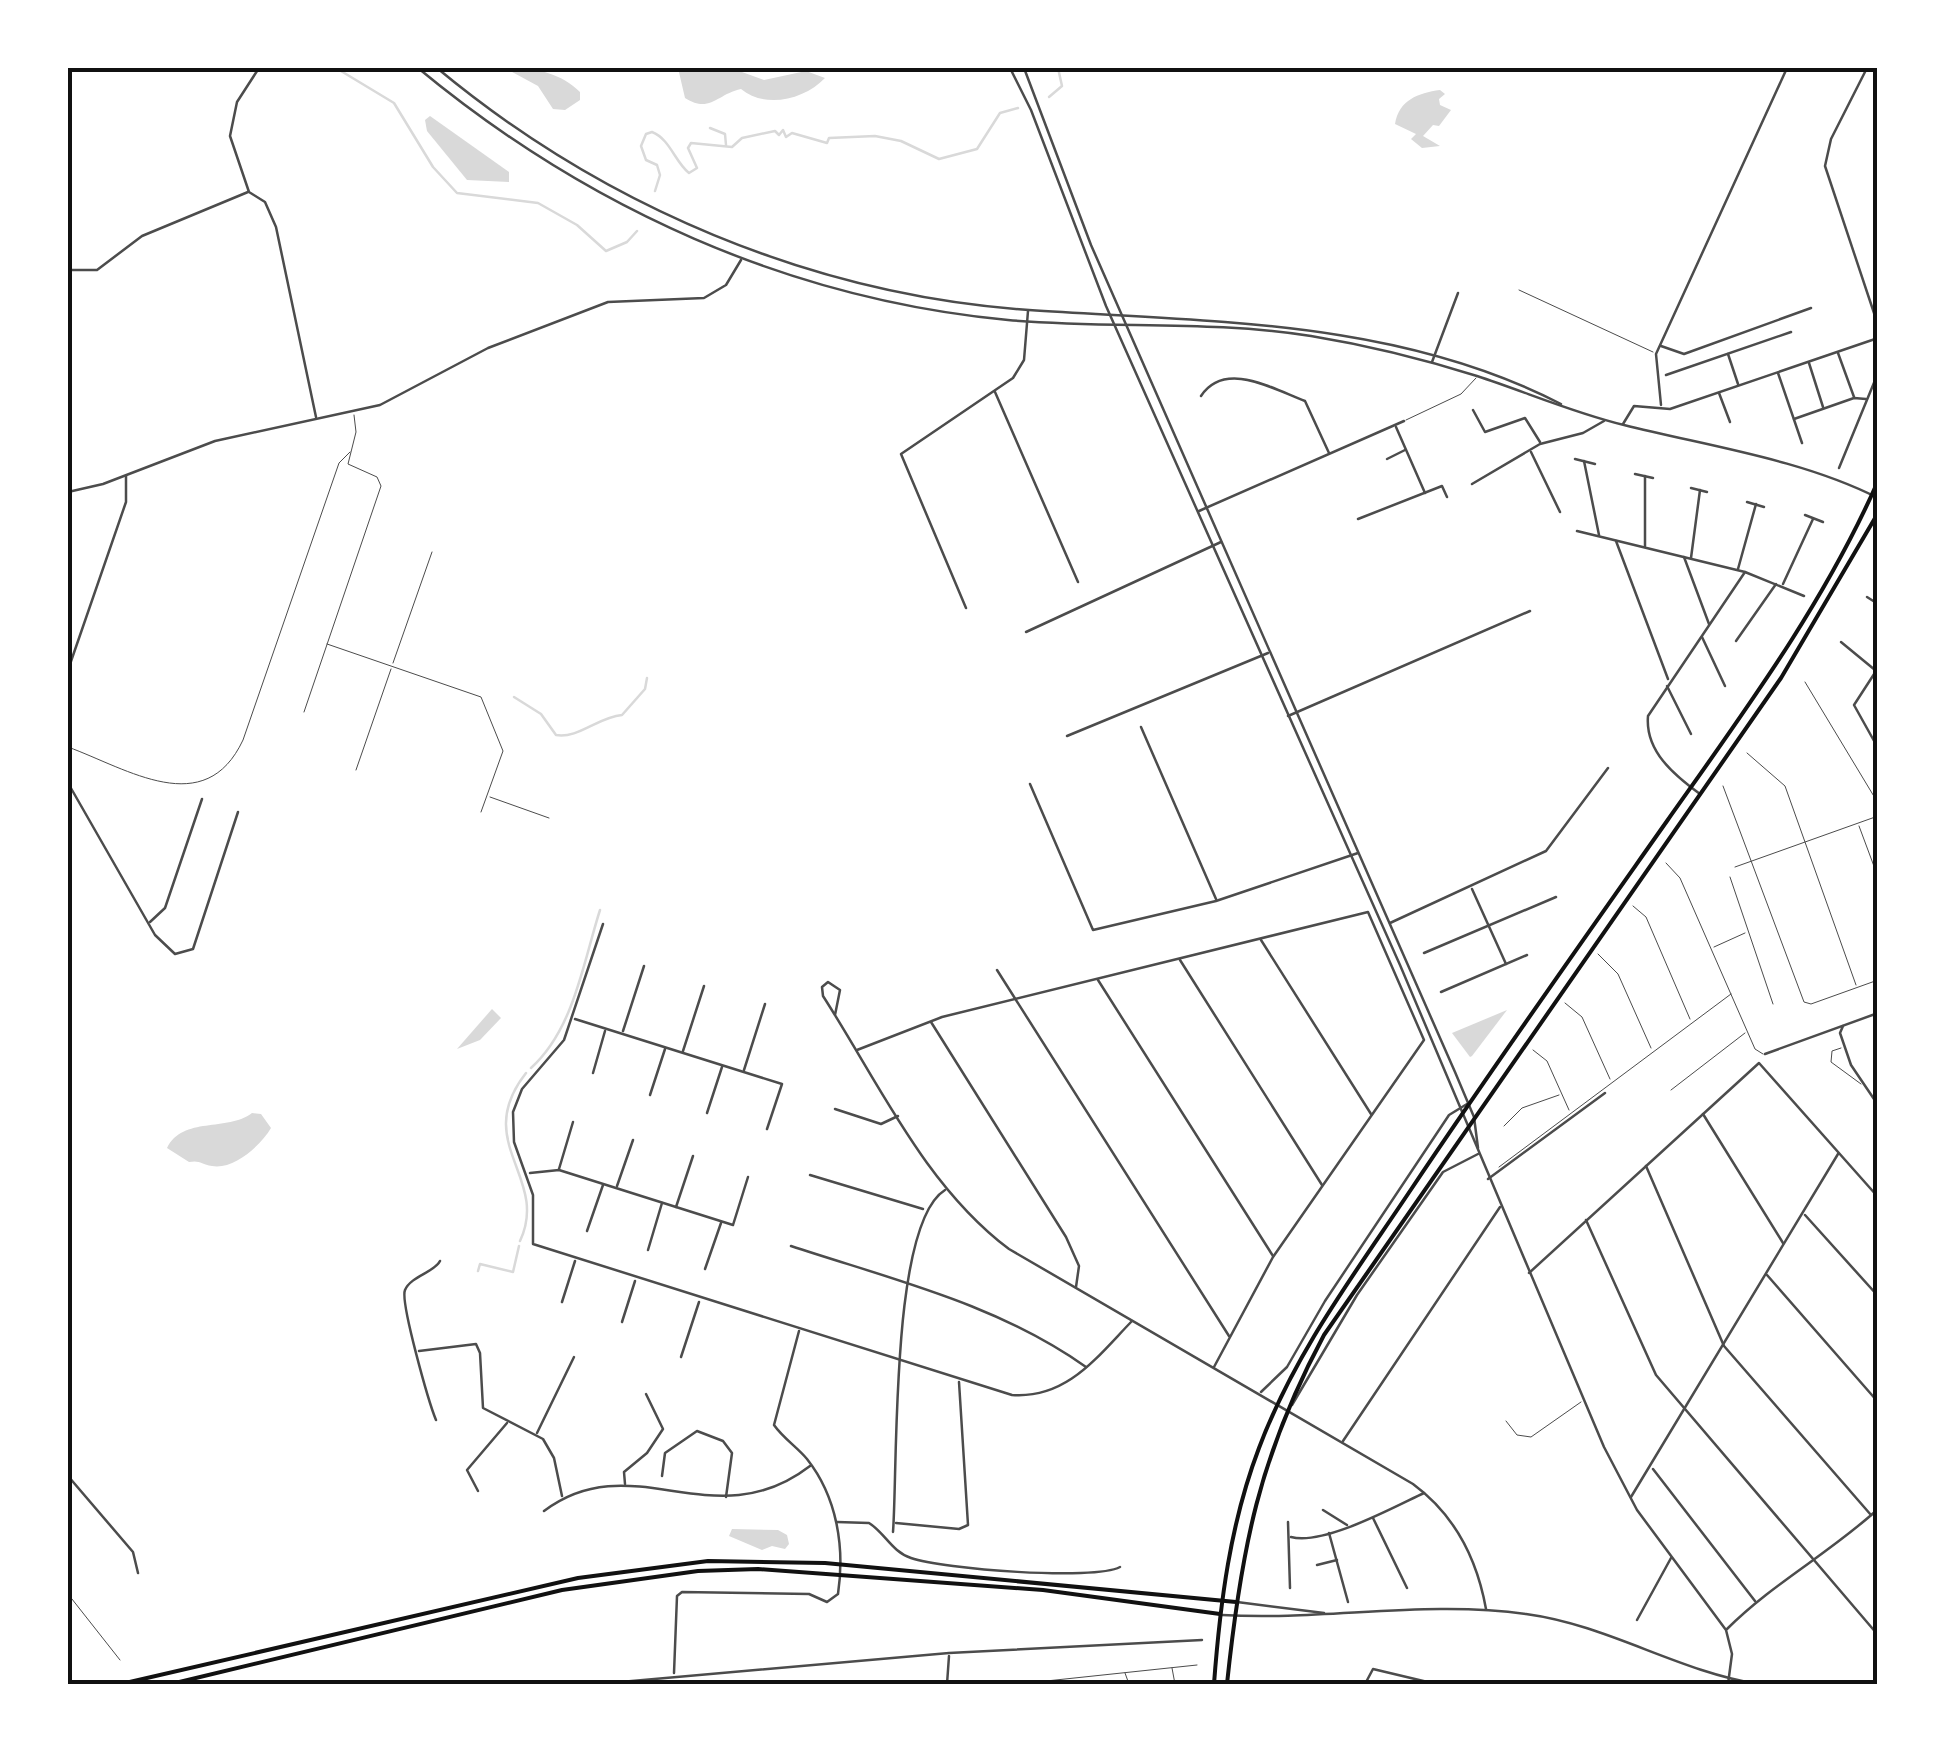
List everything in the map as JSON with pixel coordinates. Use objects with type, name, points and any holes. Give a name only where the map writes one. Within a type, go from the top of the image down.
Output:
[{"type":"main road","points":[[1214,1684],[1221,1600],[1241,1502],[1278,1404],[1330,1309],[1461,1110],[1806,617],[1874,496],[1878,481]]},
{"type":"main road","points":[[1227,1684],[1250,1516],[1287,1409],[1351,1291],[1800,648],[1878,513]]},
{"type":"main road","points":[[120,1684],[610,1572],[708,1561],[840,1564],[1236,1602]]},
{"type":"main road","points":[[172,1684],[612,1580],[737,1569],[1080,1594],[1220,1614]]},
{"type":"street","points":[[260,68],[242,90],[230,127],[249,192],[268,206],[276,227],[316,419]]},
{"type":"street","points":[[418,68],[489,124],[575,180],[650,221],[741,259],[882,300],[1027,321],[1272,331],[1433,360],[1604,420],[1812,473],[1874,496]]},
{"type":"street","points":[[436,68],[558,156],[623,194],[706,232],[789,263],[872,286],[1028,310],[1259,322],[1479,370],[1571,409]]},
{"type":"street","points":[[1010,68],[1027,100],[1114,325],[1461,1110],[1584,1400],[1630,1498],[1726,1630],[1732,1654],[1727,1683]]},
{"type":"street","points":[[1024,68],[1070,194],[1126,326],[1474,1117],[1478,1154]]},
{"type":"street","points":[[1660,405],[1656,354],[1787,68]]},
{"type":"street","points":[[1867,68],[1832,139],[1825,166],[1878,325]]},
{"type":"street","points":[[68,270],[97,270],[142,236],[249,192]]},
{"type":"street","points":[[68,492],[126,475],[186,450],[394,400],[488,348],[608,302],[704,298],[726,286],[741,259]]},
{"type":"street","points":[[1433,360],[1458,293]]},
{"type":"street","points":[[1660,345],[1684,354],[1811,308]]},
{"type":"street","points":[[966,608],[901,454],[1013,378],[1022,364],[1028,310]]},
{"type":"street","points":[[1666,375],[1792,332]]},
{"type":"street","points":[[1622,425],[1634,406],[1670,408],[1878,338]]},
{"type":"street","points":[[1837,352],[1854,398]]},
{"type":"street","points":[[1728,354],[1739,385]]},
{"type":"street","points":[[1808,361],[1824,408]]},
{"type":"street","points":[[1778,372],[1802,442]]},
{"type":"street","points":[[1839,468],[1878,373]]},
{"type":"street","points":[[1201,396],[1214,382],[1232,376],[1303,400],[1330,454]]},
{"type":"street","points":[[994,391],[1078,582]]},
{"type":"street","points":[[1719,392],[1730,422]]},
{"type":"street","points":[[1794,419],[1854,398],[1867,399]]},
{"type":"street","points":[[1473,410],[1485,432],[1527,419],[1540,444]]},
{"type":"street","points":[[1472,484],[1540,444],[1583,432],[1604,420]]},
{"type":"street","points":[[1199,512],[1404,422]]},
{"type":"street","points":[[1396,425],[1425,493]]},
{"type":"street","points":[[1386,458],[1406,450]]},
{"type":"street","points":[[1530,451],[1560,512]]},
{"type":"street","points":[[1575,459],[1595,464]]},
{"type":"street","points":[[1584,461],[1599,536]]},
{"type":"street","points":[[1634,474],[1652,478]]},
{"type":"street","points":[[68,670],[126,502],[126,475]]},
{"type":"street","points":[[1645,476],[1645,548]]},
{"type":"street","points":[[1358,519],[1442,486],[1446,497]]},
{"type":"street","points":[[1691,488],[1707,492]]},
{"type":"street","points":[[1691,558],[1700,490]]},
{"type":"street","points":[[1747,502],[1764,507]]},
{"type":"street","points":[[1737,570],[1756,504]]},
{"type":"street","points":[[1805,516],[1823,522]]},
{"type":"street","points":[[1783,586],[1813,518]]},
{"type":"street","points":[[1577,531],[1745,572],[1804,596]]},
{"type":"street","points":[[1616,540],[1668,683],[1691,734]]},
{"type":"street","points":[[1026,632],[1222,541]]},
{"type":"street","points":[[1683,556],[1709,624]]},
{"type":"street","points":[[1700,794],[1660,758],[1650,738],[1649,713],[1745,572]]},
{"type":"street","points":[[1736,642],[1777,583]]},
{"type":"street","points":[[1867,597],[1878,604]]},
{"type":"street","points":[[1288,716],[1530,611]]},
{"type":"street","points":[[1701,635],[1726,686]]},
{"type":"street","points":[[1840,642],[1877,669],[1854,705],[1878,748]]},
{"type":"street","points":[[1067,736],[1270,651]]},
{"type":"street","points":[[1141,728],[1216,900]]},
{"type":"street","points":[[1389,924],[1546,852],[1608,768]]},
{"type":"street","points":[[68,783],[148,923],[160,942],[175,954],[193,949],[238,812]]},
{"type":"street","points":[[1030,784],[1093,930],[1216,900],[1358,852]]},
{"type":"street","points":[[148,923],[165,908],[202,799]]},
{"type":"street","points":[[1472,888],[1506,964]]},
{"type":"street","points":[[1424,953],[1556,897]]},
{"type":"street","points":[[857,1050],[930,1021],[1368,912],[1424,1040],[1273,1258],[1214,1367]]},
{"type":"street","points":[[603,924],[574,1018],[559,1049],[527,1082],[514,1105],[512,1135],[528,1174],[534,1204],[530,1239],[535,1245],[899,1362],[1026,1396],[1062,1386],[1087,1368],[1132,1320]]},
{"type":"street","points":[[1260,938],[1371,1114]]},
{"type":"street","points":[[1441,992],[1528,955]]},
{"type":"street","points":[[1179,958],[1322,1185]]},
{"type":"street","points":[[622,1034],[644,966]]},
{"type":"street","points":[[998,970],[1229,1336]]},
{"type":"street","points":[[1097,979],[1273,1258]]},
{"type":"street","points":[[835,1015],[839,988],[827,982],[822,994],[835,1015],[857,1050],[898,1116],[946,1189],[996,1238],[1425,1492],[1468,1549],[1486,1611]]},
{"type":"street","points":[[683,1053],[704,986]]},
{"type":"street","points":[[743,1072],[764,1004]]},
{"type":"street","points":[[1766,1054],[1878,1013]]},
{"type":"street","points":[[574,1018],[782,1084],[767,1129]]},
{"type":"street","points":[[930,1021],[1070,1242],[1079,1266],[1076,1288]]},
{"type":"street","points":[[1844,1025],[1840,1033],[1844,1048],[1878,1105]]},
{"type":"street","points":[[593,1073],[606,1029]]},
{"type":"street","points":[[650,1095],[665,1047]]},
{"type":"street","points":[[1528,1273],[1756,1064],[1763,1064],[1878,1197]]},
{"type":"street","points":[[707,1113],[723,1065]]},
{"type":"street","points":[[1488,1179],[1605,1093]]},
{"type":"street","points":[[836,1110],[881,1124],[898,1116]]},
{"type":"street","points":[[1259,1393],[1287,1367],[1449,1115],[1461,1110]]},
{"type":"street","points":[[1702,1113],[1783,1245]]},
{"type":"street","points":[[559,1170],[572,1122]]},
{"type":"street","points":[[617,1188],[633,1140]]},
{"type":"street","points":[[1630,1498],[1685,1414],[1839,1153]]},
{"type":"street","points":[[1287,1409],[1298,1402],[1350,1306],[1444,1172],[1478,1154]]},
{"type":"street","points":[[676,1207],[693,1156]]},
{"type":"street","points":[[1646,1165],[1724,1346],[1871,1515]]},
{"type":"street","points":[[528,1174],[546,1168],[559,1170],[733,1225],[748,1177]]},
{"type":"street","points":[[810,1175],[926,1210]]},
{"type":"street","points":[[587,1231],[603,1184]]},
{"type":"street","points":[[893,1532],[899,1362],[908,1283],[926,1210],[946,1189]]},
{"type":"street","points":[[648,1250],[662,1203]]},
{"type":"street","points":[[1343,1441],[1500,1207]]},
{"type":"street","points":[[1803,1214],[1878,1296]]},
{"type":"street","points":[[1586,1220],[1644,1351],[1685,1414],[1878,1635]]},
{"type":"street","points":[[705,1269],[722,1221]]},
{"type":"street","points":[[792,1246],[1016,1322],[1087,1368]]},
{"type":"street","points":[[562,1302],[576,1258]]},
{"type":"street","points":[[436,1420],[419,1378],[418,1350],[404,1294],[440,1261]]},
{"type":"street","points":[[1767,1275],[1878,1402]]},
{"type":"street","points":[[622,1322],[636,1278]]},
{"type":"street","points":[[680,1357],[700,1298]]},
{"type":"street","points":[[674,1675],[678,1596],[682,1592],[809,1594],[826,1602],[838,1594],[836,1522],[826,1488],[812,1465],[774,1421],[799,1330]]},
{"type":"street","points":[[418,1350],[476,1344],[483,1408],[536,1434],[552,1452],[562,1497]]},
{"type":"street","points":[[536,1434],[574,1357]]},
{"type":"street","points":[[894,1523],[960,1529],[968,1525],[959,1380]]},
{"type":"street","points":[[625,1486],[624,1472],[647,1453],[662,1430],[646,1394]]},
{"type":"street","points":[[478,1492],[466,1470],[508,1422]]},
{"type":"street","points":[[662,1476],[665,1453],[698,1430],[732,1454],[726,1499]]},
{"type":"street","points":[[544,1512],[562,1497],[625,1486],[658,1486],[726,1499],[776,1488],[812,1465]]},
{"type":"street","points":[[1652,1468],[1755,1602]]},
{"type":"street","points":[[68,1476],[133,1552],[138,1572]]},
{"type":"street","points":[[1291,1537],[1300,1539],[1348,1526],[1425,1492]]},
{"type":"street","points":[[1726,1630],[1755,1602],[1815,1562],[1878,1509]]},
{"type":"street","points":[[1322,1510],[1348,1526]]},
{"type":"street","points":[[1372,1517],[1407,1588]]},
{"type":"street","points":[[836,1522],[870,1523],[898,1552],[920,1560],[1055,1574],[1120,1567]]},
{"type":"street","points":[[1288,1522],[1290,1588]]},
{"type":"street","points":[[1329,1532],[1348,1602]]},
{"type":"street","points":[[1638,1620],[1671,1558]]},
{"type":"street","points":[[1317,1565],[1338,1560]]},
{"type":"street","points":[[1236,1602],[1333,1614]]},
{"type":"street","points":[[1220,1614],[1486,1611],[1590,1627],[1727,1683],[1758,1684]]},
{"type":"street","points":[[598,1684],[949,1653],[1202,1640]]},
{"type":"street","points":[[947,1684],[949,1653]]},
{"type":"street","points":[[1365,1684],[1368,1671],[1376,1669],[1436,1684]]},
{"type":"street","points":[[1682,1684],[1695,1684]]},
{"type":"lane","points":[[1518,290],[1656,354]]},
{"type":"lane","points":[[1404,422],[1461,394],[1479,370]]},
{"type":"lane","points":[[304,712],[381,486],[377,478],[350,467],[356,432],[353,412]]},
{"type":"lane","points":[[68,747],[172,785],[206,782],[228,766],[243,740],[338,463],[350,452]]},
{"type":"lane","points":[[356,770],[432,552]]},
{"type":"lane","points":[[327,644],[483,701],[503,751],[481,812]]},
{"type":"lane","points":[[1805,682],[1878,803]]},
{"type":"lane","points":[[1747,753],[1785,786],[1857,988]]},
{"type":"lane","points":[[1724,786],[1804,1002],[1812,1004],[1878,980]]},
{"type":"lane","points":[[487,796],[550,818]]},
{"type":"lane","points":[[1735,867],[1878,816]]},
{"type":"lane","points":[[1858,823],[1878,877]]},
{"type":"lane","points":[[1666,864],[1680,878],[1755,1050],[1766,1054]]},
{"type":"lane","points":[[1730,877],[1774,1004]]},
{"type":"lane","points":[[1632,906],[1646,917],[1692,1022]]},
{"type":"lane","points":[[1711,948],[1748,932]]},
{"type":"lane","points":[[1598,954],[1618,974],[1652,1051]]},
{"type":"lane","points":[[1499,1166],[1731,994]]},
{"type":"lane","points":[[1564,1003],[1582,1016],[1612,1082]]},
{"type":"lane","points":[[1671,1090],[1748,1031]]},
{"type":"lane","points":[[1844,1048],[1832,1052],[1831,1062],[1863,1084]]},
{"type":"lane","points":[[1532,1050],[1548,1061],[1570,1113]]},
{"type":"lane","points":[[1504,1126],[1522,1108],[1562,1094]]},
{"type":"lane","points":[[1506,1421],[1517,1435],[1531,1437],[1584,1400]]},
{"type":"lane","points":[[68,1594],[120,1660]]},
{"type":"lane","points":[[1018,1684],[1197,1665]]},
{"type":"lane","points":[[1172,1668],[1174,1684]]},
{"type":"lane","points":[[1125,1673],[1128,1684]]},
{"type":"lane","points":[[1079,1676],[1083,1684]]},
{"type":"shaded area","points":[[505,68],[555,75],[580,92],[580,100],[565,110],[553,109],[538,86]]},
{"type":"shaded area","points":[[678,68],[731,68],[764,80],[806,71],[825,78],[806,92],[784,99],[761,99],[741,89],[701,104],[685,98]]},
{"type":"shaded area","points":[[1440,90],[1445,94],[1439,99],[1440,105],[1451,110],[1439,126],[1433,125],[1423,136],[1440,146],[1422,148],[1411,139],[1416,134],[1395,124],[1397,116],[1411,99]]},
{"type":"shaded area","points":[[430,116],[509,172],[509,182],[467,180],[427,131],[425,120]]},
{"type":"shaded area","points":[[492,1009],[501,1018],[480,1040],[457,1049]]},
{"type":"shaded area","points":[[1507,1010],[1472,1056],[1470,1057],[1452,1033]]},
{"type":"shaded area","points":[[252,1113],[261,1114],[271,1128],[254,1149],[229,1164],[189,1162],[167,1148],[184,1132],[242,1119]]},
{"type":"shaded area","points":[[732,1529],[778,1530],[787,1535],[789,1544],[785,1549],[772,1546],[762,1550],[729,1536]]},
{"type":"waterway","points":[[336,68],[394,103],[433,167],[457,193],[538,203],[577,225],[606,251],[627,242],[637,231]]},
{"type":"waterway","points":[[1049,97],[1062,86],[1058,68]]},
{"type":"waterway","points":[[655,191],[660,175],[657,165],[646,160],[641,146],[646,134],[652,132],[689,173],[697,168],[688,148],[691,143],[732,147],[742,138],[775,131],[779,135],[783,130],[786,137],[792,133],[827,143],[829,138],[875,136],[901,141],[939,159],[977,149],[1000,113],[1018,108]]},
{"type":"waterway","points":[[710,128],[725,134],[726,145]]},
{"type":"waterway","points":[[514,697],[541,714],[556,735],[564,735],[622,715],[645,689],[647,678]]},
{"type":"waterway","points":[[531,1068],[546,1052],[567,1015],[600,910]]},
{"type":"waterway","points":[[520,1241],[527,1218],[526,1198],[508,1140],[506,1120],[511,1098],[526,1073]]},
{"type":"waterway","points":[[478,1271],[480,1264],[513,1272],[519,1246]]}]
